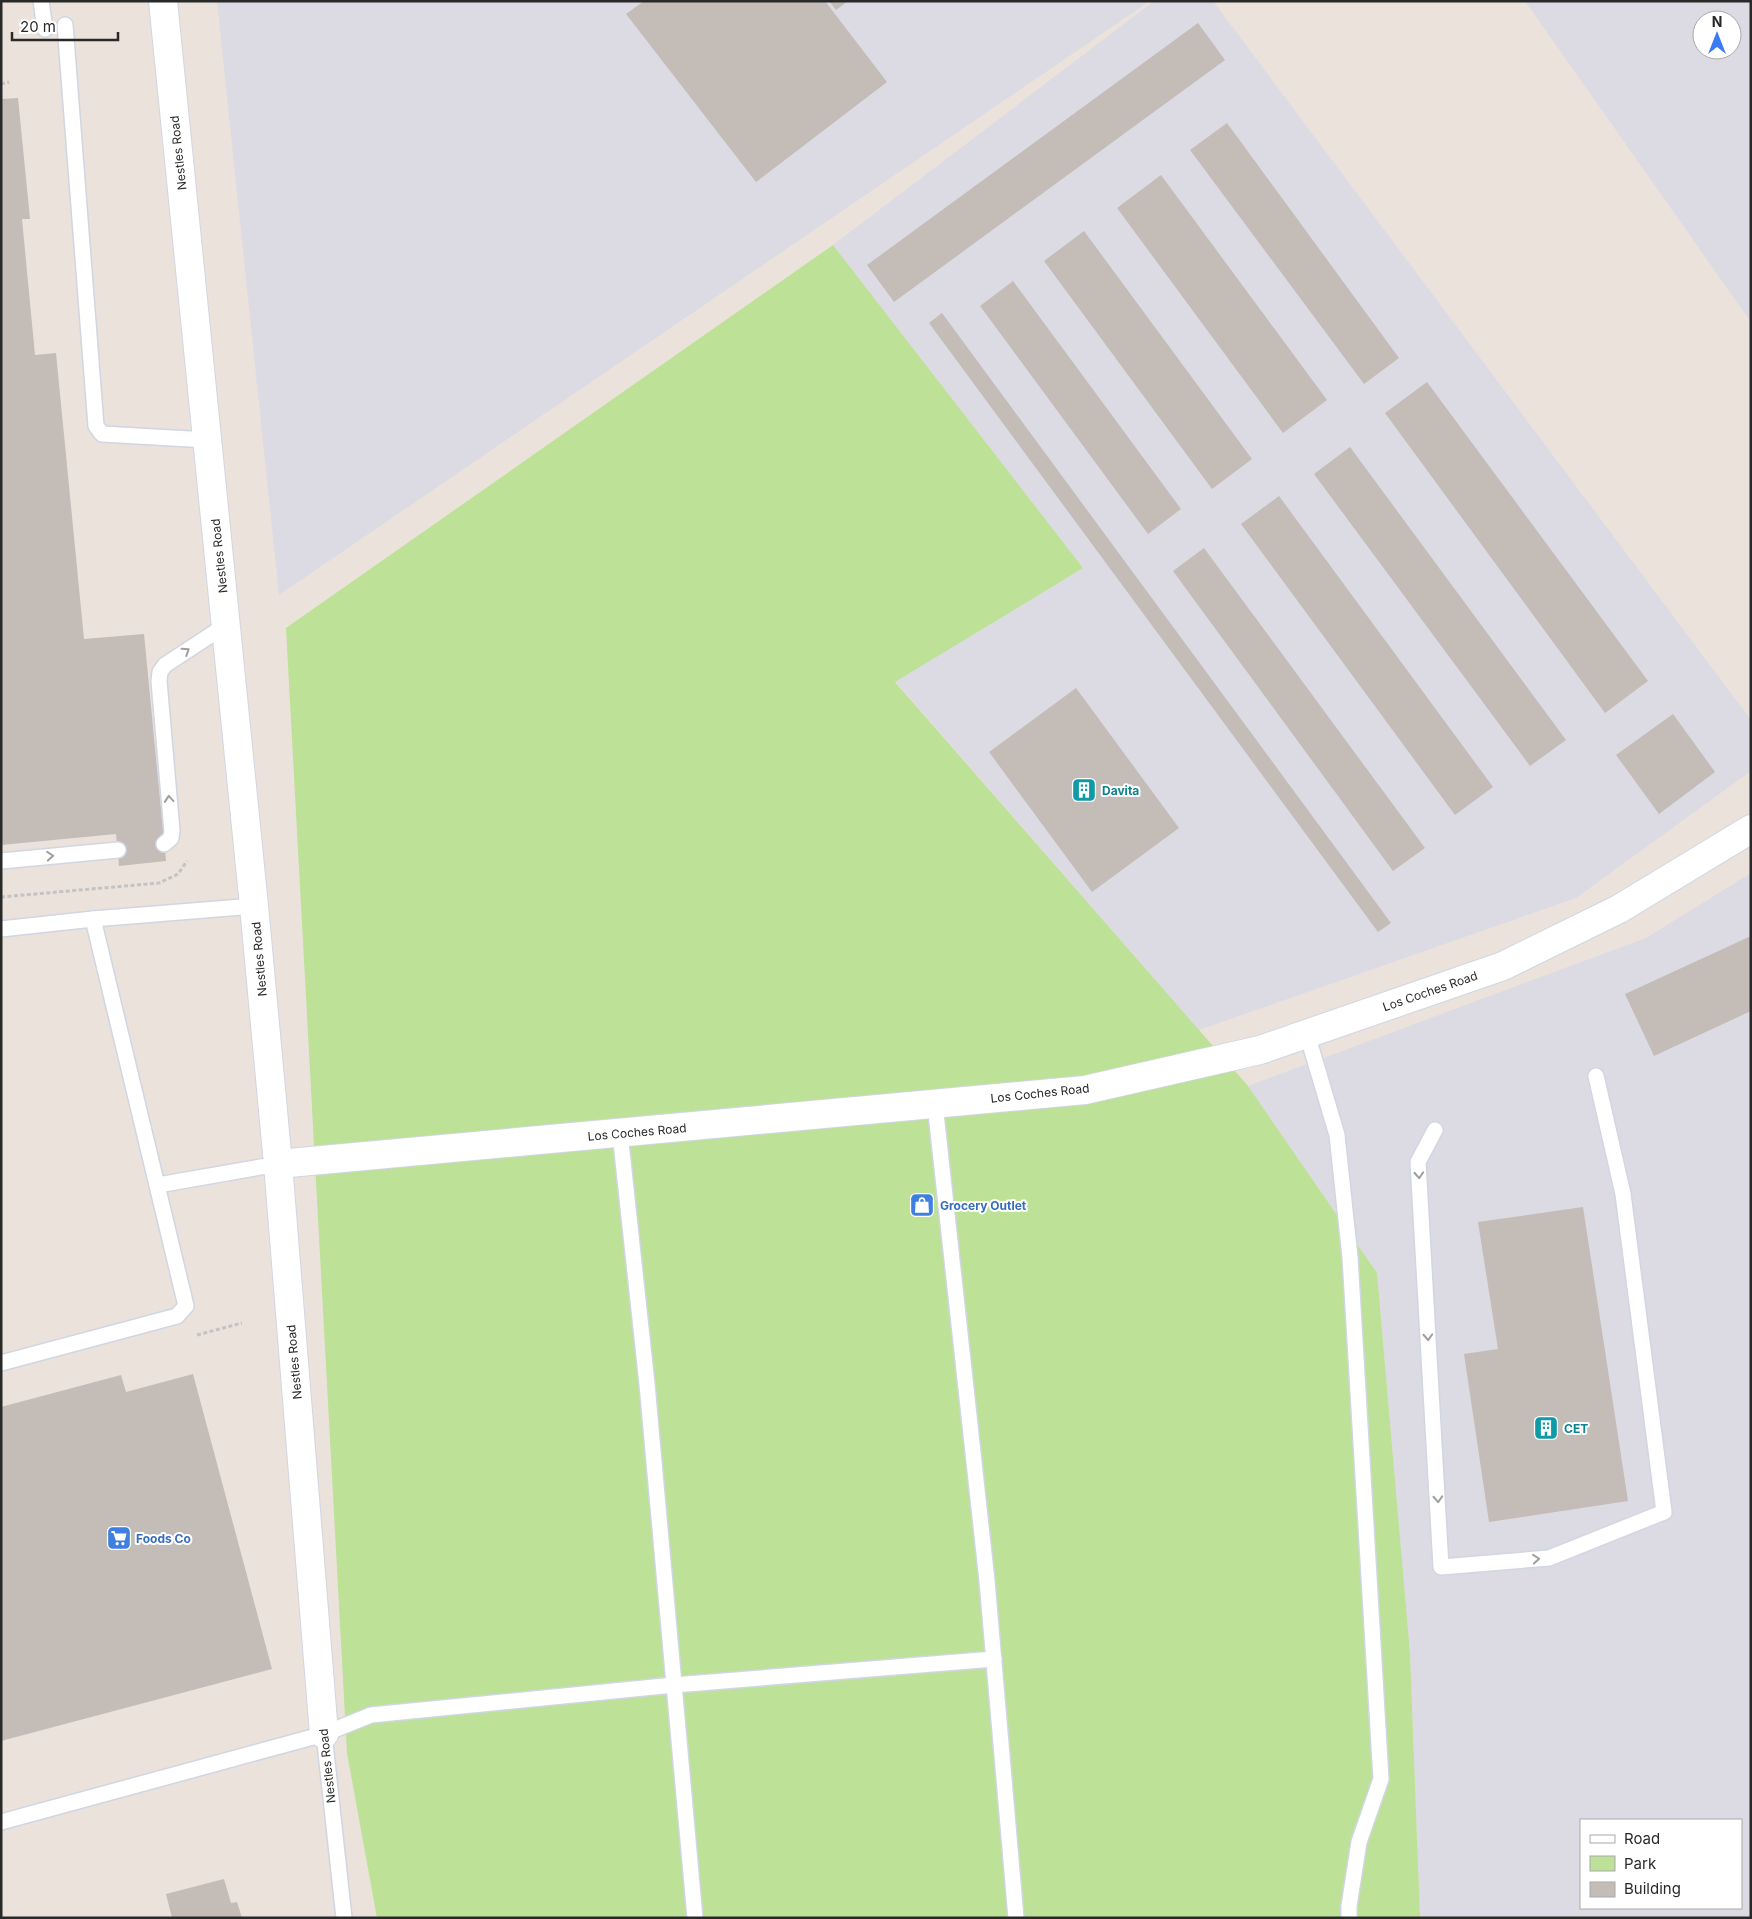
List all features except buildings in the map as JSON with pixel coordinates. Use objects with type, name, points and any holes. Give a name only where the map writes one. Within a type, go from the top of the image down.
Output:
[{"type":"street","name":"Nestles Road","points":[[163,1],[254,906],[278,1164],[324,1734]]},
{"type":"street","name":"Los Coches Road","points":[[278,1164],[1085,1090],[1260,1050],[1503,966],[1619,909],[1751,829]]},
{"type":"lane","points":[[41,1],[45,29]]},
{"type":"lane","points":[[64,24],[96,426],[102,434],[207,440]]},
{"type":"lane","points":[[164,844],[171,838],[172,831],[159,681],[160,672],[165,665],[226,625]]},
{"type":"lane","points":[[1,860],[118,850]]},
{"type":"lane","points":[[1,929],[93,919],[254,906]]},
{"type":"lane","points":[[1,1363],[177,1316],[186,1306],[93,919]]},
{"type":"lane","points":[[1307,1034],[1337,1136],[1349,1248],[1381,1779],[1359,1842],[1349,1906],[1350,1918]]},
{"type":"lane","points":[[1435,1130],[1418,1162],[1441,1567],[1549,1558],[1664,1512],[1623,1194],[1596,1076]]},
{"type":"lane","points":[[935,1104],[987,1581],[1016,1918]]},
{"type":"lane","points":[[620,1133],[647,1384],[695,1918]]},
{"type":"lane","points":[[158,1184],[278,1164]]},
{"type":"lane","points":[[1,1822],[324,1734],[371,1716],[674,1685],[994,1659]]},
{"type":"lane","name":"Nestles Road","points":[[324,1734],[344,1918]]},
{"type":"path","points":[[1,84],[9,82]]},
{"type":"path","points":[[1,897],[159,883],[178,874],[192,855]]},
{"type":"shaded area","points":[[217,1],[1150,1],[279,595]]},
{"type":"shaded area","points":[[1154,1],[1213,1],[1751,720],[1751,771],[1576,898],[1199,1030],[895,681],[1083,568],[833,245]]},
{"type":"shaded area","points":[[1525,1],[1751,1],[1751,322]]},
{"type":"shaded area","points":[[1751,873],[1751,1918],[1420,1918],[1410,1653],[1377,1273],[1248,1086],[1646,938]]},
{"type":"green space","points":[[833,245],[1083,568],[895,682],[1248,1086],[1377,1273],[1410,1653],[1420,1918],[377,1918],[347,1753],[286,628]]},
{"type":"place","name":"Davita","points":[[1084,790]]},
{"type":"place","name":"Grocery Outlet","points":[[922,1205]]},
{"type":"place","name":"CET","points":[[1546,1428]]},
{"type":"place","name":"Foods Co","points":[[119,1538]]}]
